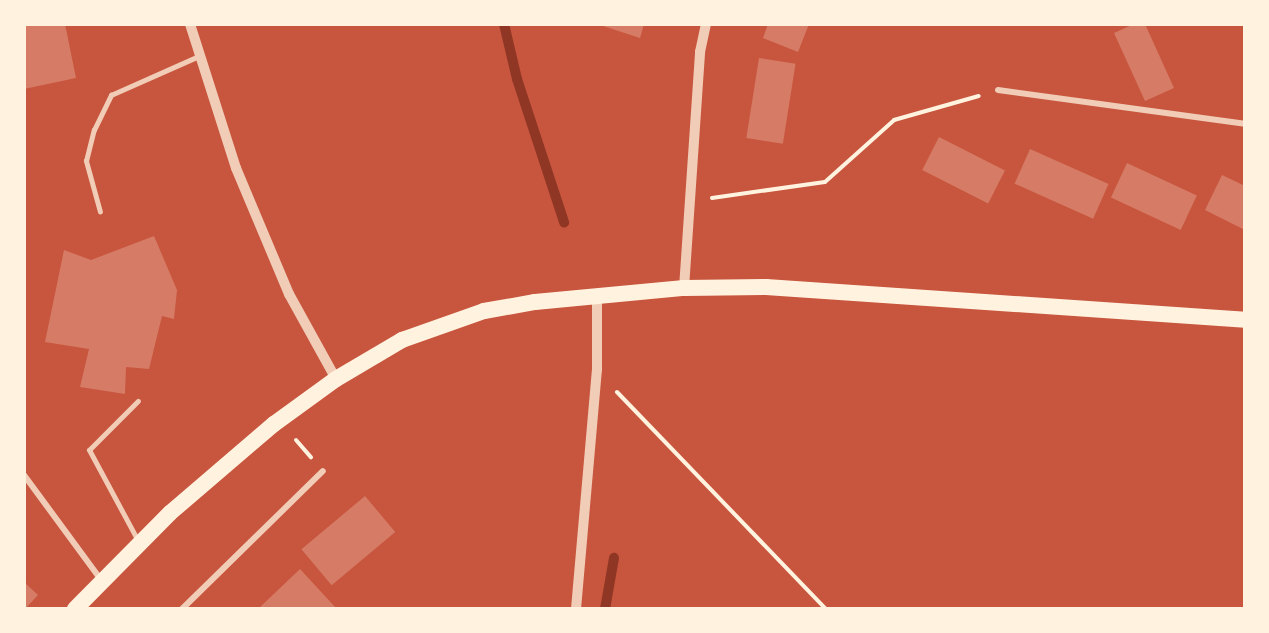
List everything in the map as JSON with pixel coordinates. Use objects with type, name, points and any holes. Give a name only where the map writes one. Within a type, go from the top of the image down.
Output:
[{"type":"highway","points":[[75,609],[139,543],[244,449],[336,379],[402,340],[459,318],[535,302],[684,288],[766,287],[1245,320]]},
{"type":"street","points":[[190,24],[236,168],[289,294],[336,379]]},
{"type":"street","points":[[684,288],[688,202],[706,24]]},
{"type":"street","points":[[998,90],[1245,124]]},
{"type":"street","points":[[576,609],[597,370],[597,296]]},
{"type":"street","points":[[182,609],[323,471]]},
{"type":"street","points":[[24,475],[102,580]]},
{"type":"lane","points":[[100,212],[86,161],[94,130],[111,95],[201,55]]},
{"type":"lane","points":[[138,401],[89,450],[139,543]]},
{"type":"path","points":[[688,202],[825,182],[894,120],[998,90]]},
{"type":"path","points":[[597,370],[826,609]]},
{"type":"path","points":[[297,442],[307,453]]},
{"type":"building","points":[[65,24],[76,78],[24,89],[24,25]]},
{"type":"building","points":[[597,24],[644,24],[640,38]]},
{"type":"building","points":[[768,24],[809,24],[798,52],[763,38]]},
{"type":"building","points":[[1134,24],[1145,24],[1174,88],[1145,101],[1114,33]]},
{"type":"building","points":[[759,58],[796,64],[783,144],[746,138]]},
{"type":"building","points":[[939,137],[1005,171],[988,204],[922,170]]},
{"type":"building","points":[[1030,149],[1109,184],[1093,219],[1015,184]]},
{"type":"building","points":[[1127,163],[1197,196],[1181,230],[1111,197]]},
{"type":"building","points":[[1222,175],[1245,186],[1245,230],[1205,210]]},
{"type":"building","points":[[154,236],[177,290],[174,319],[162,316],[149,369],[126,367],[125,394],[80,387],[89,349],[45,342],[64,250],[91,260]]},
{"type":"building","points":[[365,496],[395,532],[332,585],[301,549]]},
{"type":"building","points":[[300,569],[336,608],[258,609]]},
{"type":"building","points":[[24,582],[38,595],[25,609],[24,609]]},
{"type":"waterway","points":[[504,24],[517,79],[564,222]]},
{"type":"waterway","points":[[605,609],[614,558]]}]
